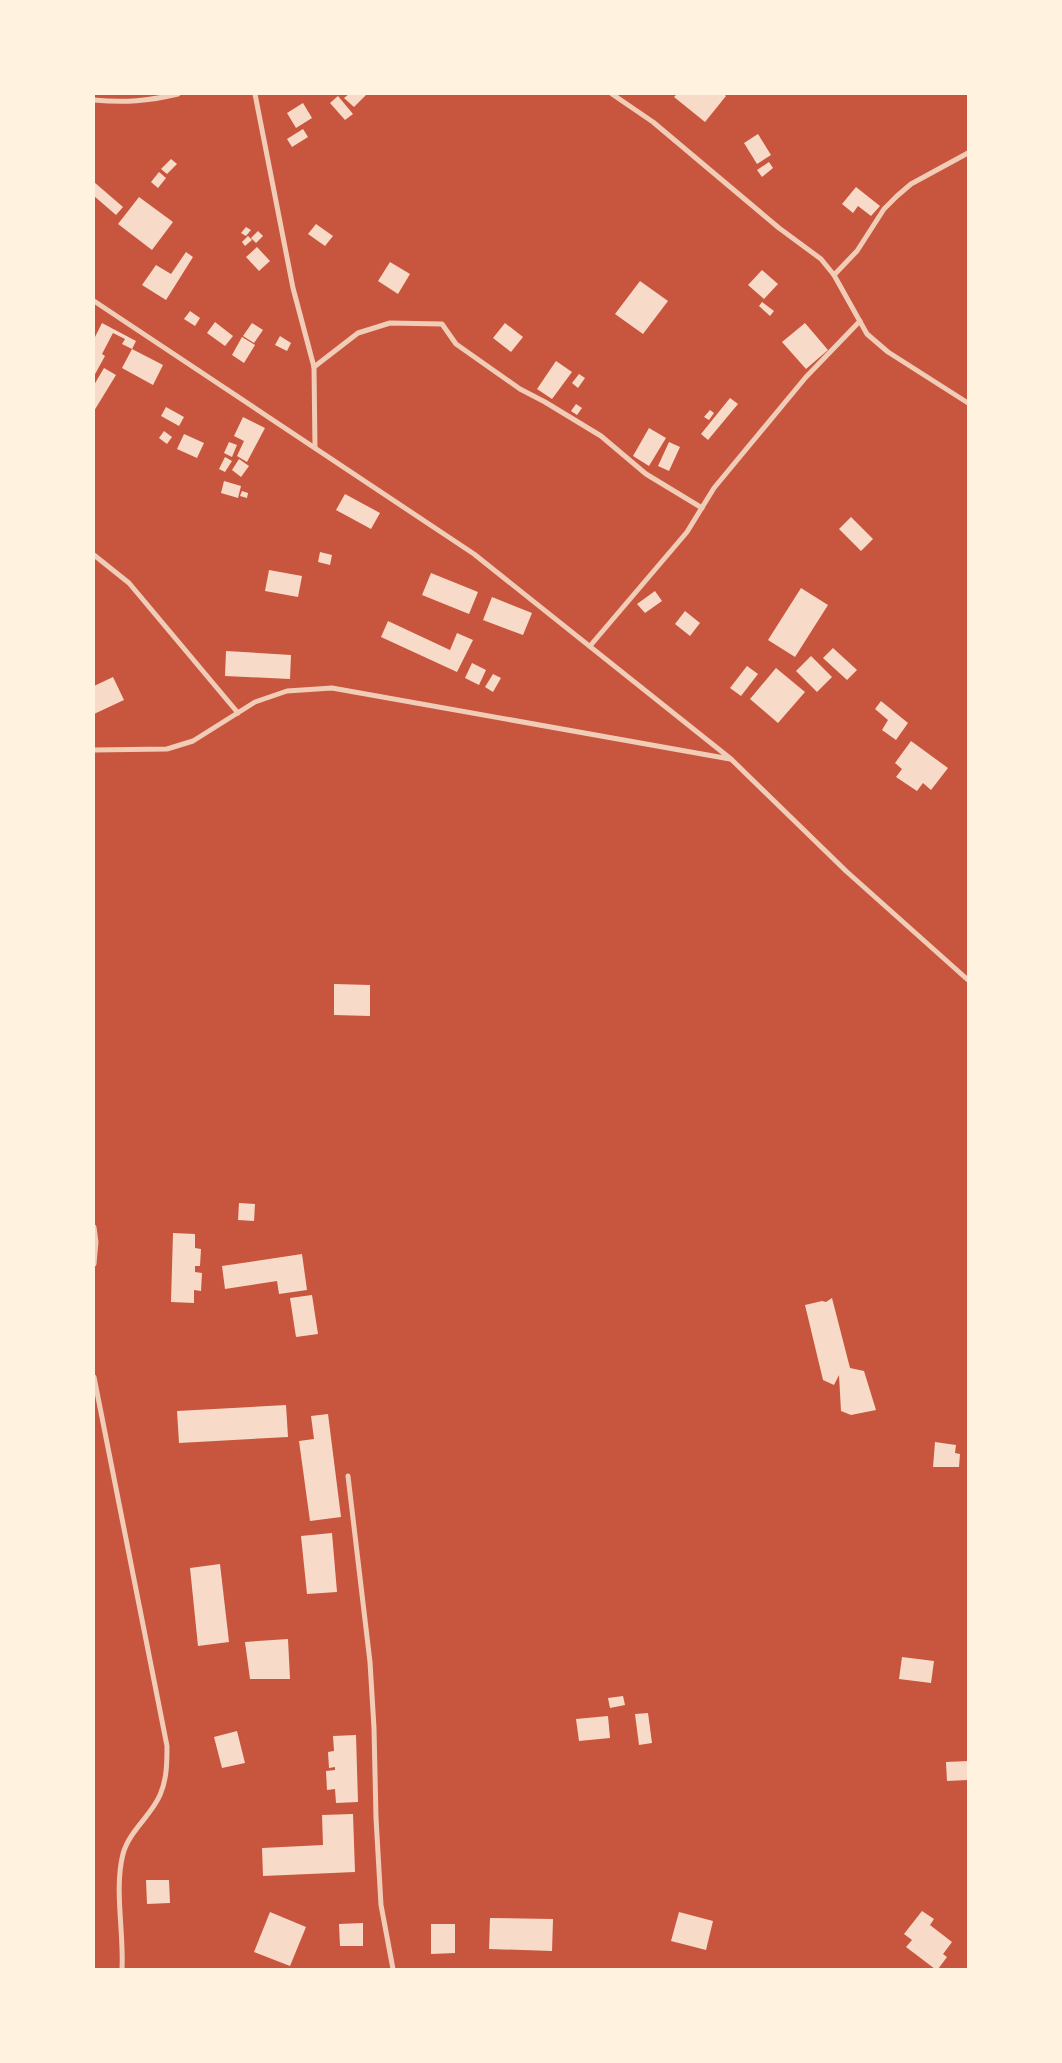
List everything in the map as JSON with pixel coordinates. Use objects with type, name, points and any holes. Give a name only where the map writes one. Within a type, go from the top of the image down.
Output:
[{"type":"street","points":[[94,100],[123,102],[150,100],[178,94]]},
{"type":"street","points":[[255,94],[294,288],[314,368],[315,448]]},
{"type":"street","points":[[612,94],[652,122],[779,228],[821,259],[834,275],[867,334],[888,352],[968,403]]},
{"type":"street","points":[[834,275],[857,251],[884,209],[897,196],[911,184],[968,153]]},
{"type":"street","points":[[94,301],[474,554],[731,759],[846,871],[968,980]]},
{"type":"street","points":[[590,646],[687,532],[714,488],[806,378],[860,321]]},
{"type":"street","points":[[314,368],[358,333],[390,323],[442,324],[456,344],[520,389],[601,436],[646,474],[702,508]]},
{"type":"street","points":[[94,555],[99,561],[129,583],[238,713]]},
{"type":"street","points":[[94,750],[167,749],[193,741],[255,702],[287,691],[332,688],[731,759]]},
{"type":"street","points":[[94,1227],[96,1242],[94,1264]]},
{"type":"street","points":[[94,1377],[167,1746],[166,1772],[160,1796],[135,1830],[124,1852],[120,1874],[122,1969]]},
{"type":"street","points":[[348,1476],[370,1662],[381,1905],[393,1969]]},
{"type":"building","points":[[349,94],[367,94],[354,107],[344,98]]},
{"type":"building","points":[[677,94],[724,94],[726,96],[705,122],[674,97]]},
{"type":"building","points":[[338,96],[353,114],[345,120],[330,103]]},
{"type":"building","points":[[303,103],[312,118],[296,128],[287,113]]},
{"type":"building","points":[[303,129],[308,137],[292,147],[287,139]]},
{"type":"building","points":[[758,134],[771,155],[757,164],[744,143]]},
{"type":"building","points":[[171,159],[177,164],[167,174],[161,169]]},
{"type":"building","points":[[769,162],[773,168],[762,177],[757,170]]},
{"type":"building","points":[[159,172],[166,178],[158,188],[151,182]]},
{"type":"building","points":[[94,182],[123,207],[116,215],[94,196]]},
{"type":"building","points":[[856,187],[880,206],[871,216],[858,206],[853,213],[842,204]]},
{"type":"building","points":[[139,197],[173,222],[152,250],[118,224]]},
{"type":"building","points":[[316,224],[333,236],[325,246],[308,234]]},
{"type":"building","points":[[246,227],[251,230],[246,236],[241,233]]},
{"type":"building","points":[[258,231],[263,236],[256,243],[251,238]]},
{"type":"building","points":[[248,236],[252,240],[245,246],[242,242]]},
{"type":"building","points":[[257,247],[270,261],[259,271],[246,257]]},
{"type":"building","points":[[186,252],[193,257],[166,300],[142,285],[156,265],[171,274]]},
{"type":"building","points":[[390,262],[410,274],[398,294],[378,281]]},
{"type":"building","points":[[762,270],[778,284],[764,299],[748,285]]},
{"type":"building","points":[[640,281],[668,301],[643,334],[615,314]]},
{"type":"building","points":[[762,302],[774,311],[770,316],[759,306]]},
{"type":"building","points":[[190,311],[200,318],[195,326],[184,319]]},
{"type":"building","points":[[215,322],[233,336],[225,346],[207,333]]},
{"type":"building","points":[[102,323],[136,341],[132,349],[122,344],[125,339],[113,333],[102,354],[105,356],[94,376],[94,339]]},
{"type":"building","points":[[252,323],[263,330],[254,343],[243,336]]},
{"type":"building","points":[[505,323],[523,337],[511,352],[493,338]]},
{"type":"building","points":[[805,323],[828,350],[806,369],[782,342]]},
{"type":"building","points":[[280,336],[291,343],[287,351],[275,345]]},
{"type":"building","points":[[242,337],[255,345],[244,363],[232,355]]},
{"type":"building","points":[[132,349],[163,365],[153,385],[122,368]]},
{"type":"building","points":[[556,361],[572,372],[552,399],[537,389]]},
{"type":"building","points":[[104,368],[116,375],[94,411],[94,385]]},
{"type":"building","points":[[579,374],[585,378],[578,388],[572,383]]},
{"type":"building","points":[[730,398],[738,404],[708,440],[701,434]]},
{"type":"building","points":[[576,404],[582,408],[577,415],[571,411]]},
{"type":"building","points":[[166,407],[184,417],[179,426],[161,416]]},
{"type":"building","points":[[710,410],[714,413],[709,420],[704,417]]},
{"type":"building","points":[[243,417],[265,428],[247,462],[237,456],[244,441],[234,436]]},
{"type":"building","points":[[649,428],[666,438],[649,466],[633,456]]},
{"type":"building","points":[[164,431],[172,437],[167,444],[159,438]]},
{"type":"building","points":[[184,434],[204,443],[197,458],[177,449]]},
{"type":"building","points":[[229,442],[237,445],[232,457],[224,453]]},
{"type":"building","points":[[669,442],[680,447],[669,471],[658,466]]},
{"type":"building","points":[[225,457],[232,461],[225,472],[219,469]]},
{"type":"building","points":[[239,459],[249,466],[241,477],[232,470]]},
{"type":"building","points":[[224,481],[241,486],[238,498],[221,493]]},
{"type":"building","points":[[242,491],[248,493],[247,498],[240,496]]},
{"type":"building","points":[[345,494],[380,513],[371,529],[336,510]]},
{"type":"building","points":[[851,517],[873,539],[861,551],[839,529]]},
{"type":"building","points":[[320,552],[332,555],[330,565],[318,562]]},
{"type":"building","points":[[269,570],[302,576],[298,597],[265,591]]},
{"type":"building","points":[[431,573],[478,592],[469,614],[422,595]]},
{"type":"building","points":[[801,588],[828,605],[795,657],[768,640]]},
{"type":"building","points":[[655,591],[662,601],[645,613],[637,604]]},
{"type":"building","points":[[492,597],[532,613],[523,635],[483,620]]},
{"type":"building","points":[[685,611],[700,623],[690,636],[675,624]]},
{"type":"building","points":[[388,621],[450,650],[457,633],[473,640],[457,672],[381,637]]},
{"type":"building","points":[[833,648],[857,670],[847,680],[823,658]]},
{"type":"building","points":[[226,651],[291,655],[290,679],[225,676]]},
{"type":"building","points":[[811,656],[832,677],[817,692],[796,671]]},
{"type":"building","points":[[472,663],[486,670],[479,685],[465,678]]},
{"type":"building","points":[[747,666],[758,674],[741,696],[730,688]]},
{"type":"building","points":[[776,668],[805,692],[778,723],[750,699]]},
{"type":"building","points":[[493,674],[501,678],[493,692],[485,687]]},
{"type":"building","points":[[113,677],[124,700],[94,714],[94,686]]},
{"type":"building","points":[[881,701],[908,723],[896,740],[882,730],[888,720],[875,709]]},
{"type":"building","points":[[911,741],[948,768],[931,790],[923,783],[917,791],[896,777],[902,769],[895,763]]},
{"type":"building","points":[[334,984],[370,985],[370,1016],[334,1015]]},
{"type":"building","points":[[239,1203],[255,1204],[254,1221],[238,1220]]},
{"type":"building","points":[[173,1233],[195,1234],[195,1248],[201,1249],[200,1266],[195,1266],[195,1272],[202,1273],[201,1291],[194,1290],[194,1303],[171,1302]]},
{"type":"building","points":[[302,1254],[307,1290],[279,1294],[277,1281],[225,1289],[222,1266]]},
{"type":"building","points":[[312,1295],[318,1334],[296,1337],[290,1298]]},
{"type":"building","points":[[832,1298],[850,1368],[864,1371],[876,1410],[851,1415],[841,1411],[839,1375],[834,1385],[823,1380],[805,1305],[822,1301],[826,1302]]},
{"type":"building","points":[[286,1405],[288,1437],[179,1443],[177,1411]]},
{"type":"building","points":[[328,1414],[341,1517],[310,1521],[299,1441],[314,1439],[311,1416]]},
{"type":"building","points":[[935,1442],[956,1445],[955,1453],[960,1454],[959,1467],[933,1467]]},
{"type":"building","points":[[332,1533],[337,1592],[307,1594],[301,1536]]},
{"type":"building","points":[[220,1564],[229,1642],[198,1646],[190,1568]]},
{"type":"building","points":[[288,1639],[290,1679],[250,1679],[245,1642]]},
{"type":"building","points":[[902,1657],[934,1661],[931,1683],[899,1679]]},
{"type":"building","points":[[623,1696],[625,1705],[610,1708],[608,1698]]},
{"type":"building","points":[[648,1713],[652,1743],[639,1745],[635,1714]]},
{"type":"building","points":[[608,1716],[610,1738],[579,1741],[576,1719]]},
{"type":"building","points":[[237,1731],[245,1763],[222,1768],[214,1737]]},
{"type":"building","points":[[356,1735],[358,1802],[336,1803],[335,1789],[327,1790],[326,1771],[335,1770],[335,1767],[329,1768],[328,1752],[334,1751],[333,1736]]},
{"type":"building","points":[[968,1761],[968,1780],[947,1781],[946,1762]]},
{"type":"building","points":[[353,1814],[355,1872],[263,1876],[262,1848],[323,1845],[322,1815]]},
{"type":"building","points":[[146,1880],[169,1880],[170,1903],[147,1904]]},
{"type":"building","points":[[922,1911],[934,1919],[930,1925],[952,1942],[943,1954],[947,1957],[938,1969],[935,1969],[906,1947],[912,1940],[904,1934]]},
{"type":"building","points":[[270,1912],[306,1927],[290,1966],[254,1952]]},
{"type":"building","points":[[679,1912],[713,1921],[706,1950],[671,1941]]},
{"type":"building","points":[[490,1918],[553,1919],[552,1951],[489,1949]]},
{"type":"building","points":[[363,1923],[363,1946],[340,1946],[339,1924]]},
{"type":"building","points":[[431,1924],[455,1924],[455,1953],[431,1954]]}]
